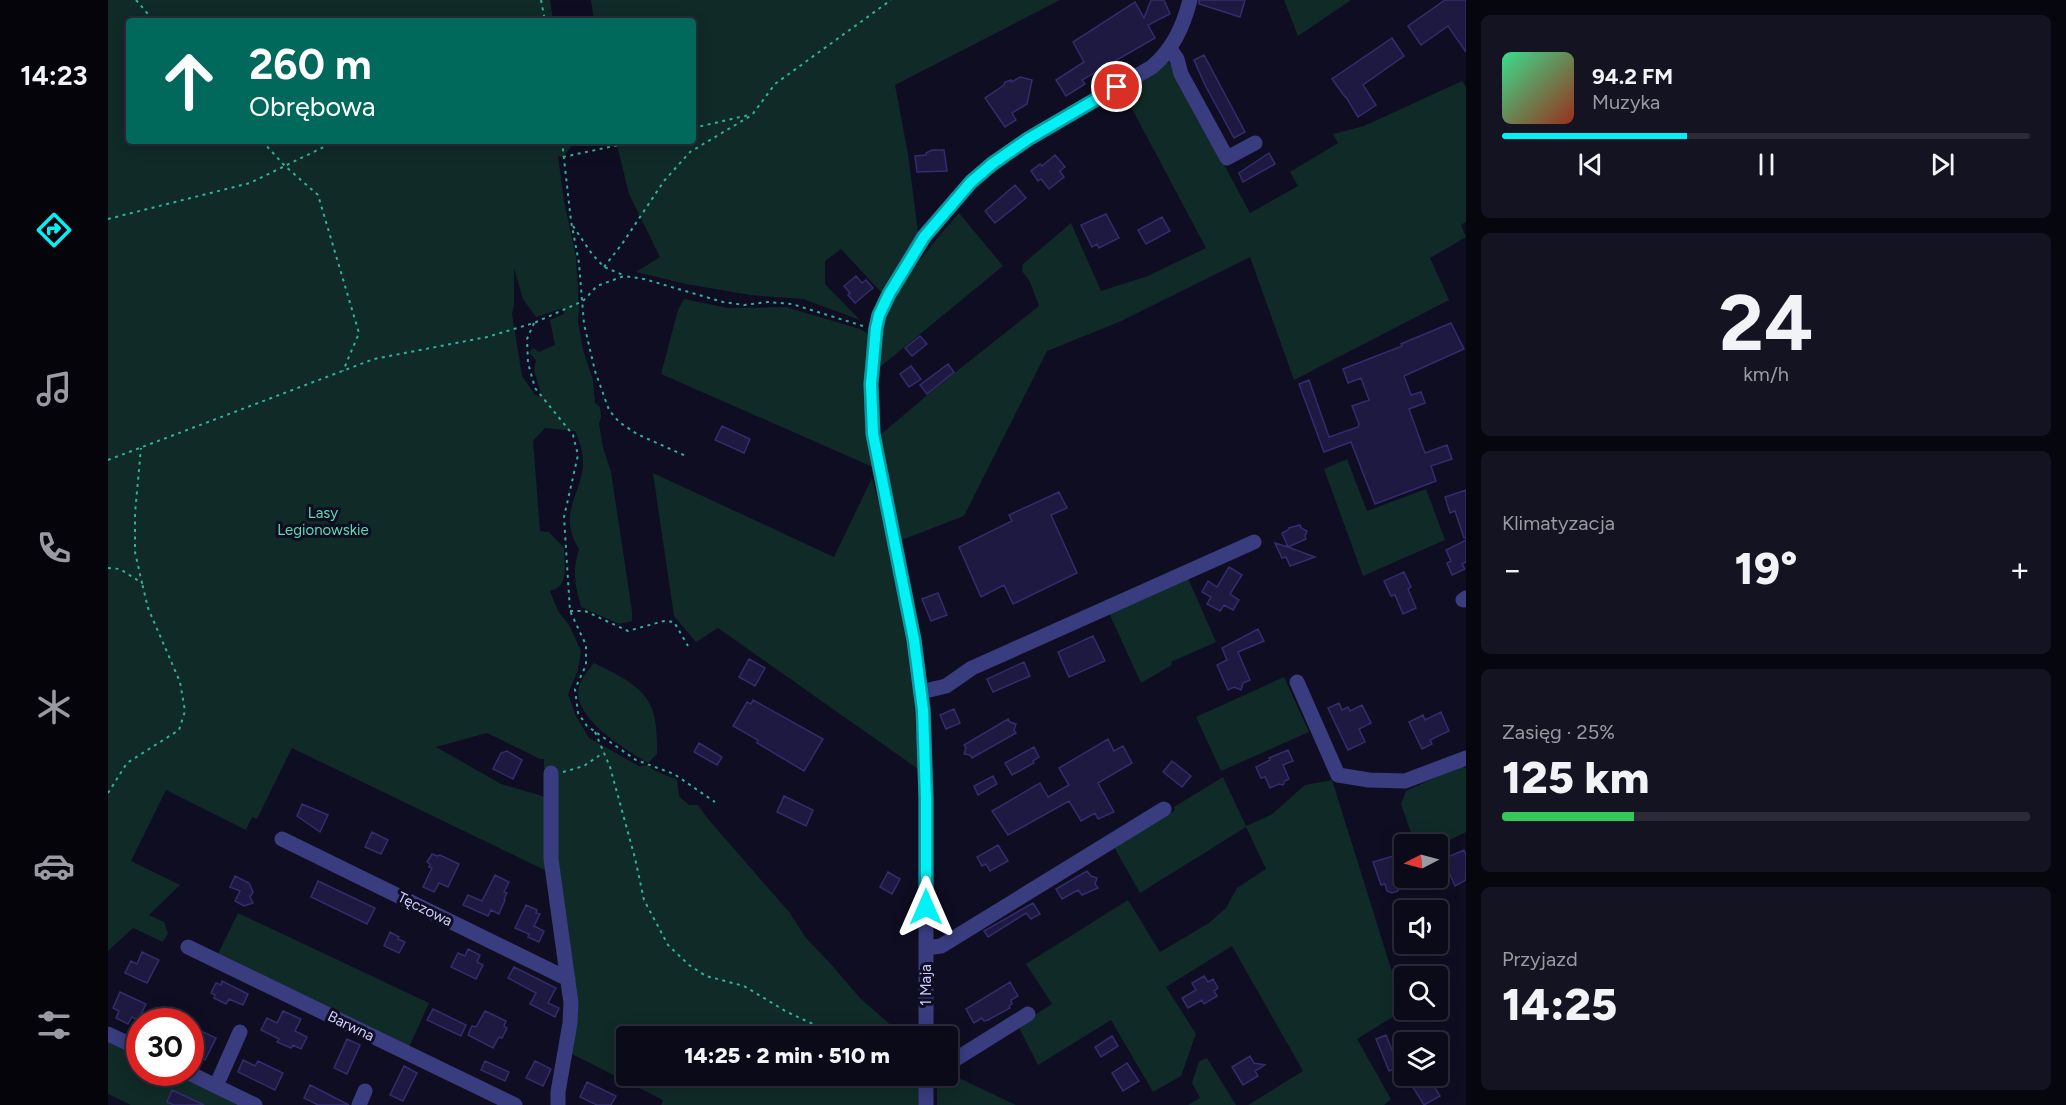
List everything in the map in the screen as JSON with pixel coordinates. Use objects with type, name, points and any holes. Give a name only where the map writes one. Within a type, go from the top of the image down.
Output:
[{"type":"street","points":[[1191,0],[1185,19],[1170,49],[1177,59],[1181,74],[1227,159],[1255,143]]},
{"type":"street","name":"1 Maja","points":[[926,1026],[926,798],[923,710],[914,640],[873,434],[871,384],[879,315],[889,294],[924,237],[971,182],[1028,139],[1152,67],[1170,49]]},
{"type":"street","points":[[921,692],[946,686],[972,668],[1254,542]]},
{"type":"street","points":[[1297,682],[1338,775],[1369,780],[1405,781],[1466,758]]},
{"type":"street","points":[[551,773],[551,859],[571,1003],[558,1105]]},
{"type":"street","points":[[926,948],[940,946],[1164,808]]},
{"type":"street","name":"Tęczowa","points":[[282,839],[568,979]]},
{"type":"street","name":"Barwna","points":[[188,947],[515,1105]]},
{"type":"street","points":[[958,1058],[1028,1014]]},
{"type":"street","points":[[216,1086],[240,1032]]},
{"type":"street","points":[[108,1034],[126,1042]]},
{"type":"street","points":[[204,1080],[255,1105]]},
{"type":"street","points":[[926,1105],[927,1086]]},
{"type":"path","points":[[136,0],[151,18]]},
{"type":"path","points":[[541,0],[544,18]]},
{"type":"path","points":[[604,267],[664,181],[690,152],[752,115],[775,84],[891,0]]},
{"type":"path","points":[[696,127],[752,115]]},
{"type":"path","points":[[265,144],[285,166],[318,195],[358,333],[343,371]]},
{"type":"path","points":[[108,219],[250,183],[330,144]]},
{"type":"path","points":[[561,144],[579,263],[584,324],[595,371],[609,410],[619,422],[637,434],[688,457]]},
{"type":"path","points":[[563,157],[623,144]]},
{"type":"path","points":[[571,221],[576,232],[604,267],[624,276],[644,279],[723,302],[744,305],[768,302],[792,304],[876,328]]},
{"type":"path","points":[[108,460],[374,359],[487,337],[534,323],[583,301],[597,286],[624,276]]},
{"type":"path","points":[[534,323],[527,339],[528,363],[535,388],[573,435],[578,455],[564,517],[570,611],[586,645],[586,665],[575,689],[578,713],[587,726],[636,760],[674,774],[715,802]]},
{"type":"path","points":[[108,793],[127,763],[179,730],[185,711],[180,682],[148,609],[135,552],[135,513],[141,448]]},
{"type":"path","points":[[108,568],[120,569],[142,583]]},
{"type":"path","points":[[570,611],[585,611],[628,631],[664,621],[674,622],[688,646]]},
{"type":"path","points":[[595,732],[613,778],[644,900],[668,945],[689,965],[706,976],[744,986],[787,1012],[817,1026]]},
{"type":"path","points":[[551,773],[584,766],[603,753]]},
{"type":"green space","name":"Lasy Legionowskie","points":[[108,0],[550,0],[553,18],[126,18],[126,144],[570,144],[571,147],[563,157],[558,156],[564,201],[576,257],[578,321],[583,350],[593,380],[595,403],[600,407],[599,424],[611,472],[632,611],[632,621],[619,624],[581,607],[575,578],[579,549],[570,528],[570,519],[582,473],[582,452],[575,431],[545,428],[533,441],[540,531],[549,532],[564,548],[563,580],[561,585],[550,591],[558,611],[569,625],[581,651],[578,670],[568,694],[576,716],[589,738],[639,766],[648,765],[677,780],[679,796],[689,805],[698,805],[789,912],[806,938],[860,998],[892,1026],[616,1026],[616,1076],[568,1052],[553,859],[552,769],[544,768],[544,759],[487,733],[436,747],[501,784],[546,797],[549,872],[292,748],[257,819],[252,817],[246,830],[166,790],[131,861],[180,885],[149,915],[164,922],[168,933],[163,942],[133,928],[108,951]],"holes":[[[514,268],[523,299],[536,317],[563,308],[564,314],[550,320],[555,345],[539,352],[533,348],[529,353],[536,360],[534,370],[542,397],[535,395],[522,376],[512,314]]]},
{"type":"green space","points":[[591,0],[1060,0],[895,85],[908,154],[919,240],[881,292],[841,249],[825,261],[825,284],[860,320],[803,299],[750,295],[686,284],[636,272],[660,257],[629,194],[617,144],[696,144],[696,18],[594,18]]},
{"type":"green space","points":[[1284,0],[1351,0],[1298,36]]},
{"type":"green space","points":[[1168,60],[1250,213],[1298,186],[1290,172],[1338,143],[1333,134],[1364,126],[1462,81],[1466,87],[1466,222],[1461,225],[1466,237],[1430,258],[1449,300],[1294,380],[1250,257],[1119,322],[1047,351],[964,516],[899,541],[879,436],[1039,306],[1030,282],[1022,271],[1023,264],[1071,223],[1101,291],[1148,276],[1206,248],[1122,90]]},
{"type":"green space","points":[[959,213],[1003,266],[880,367],[882,331],[889,308],[917,264]]},
{"type":"green space","points":[[684,299],[728,308],[786,307],[860,329],[869,334],[875,468],[661,374],[678,310]]},
{"type":"green space","points":[[1347,459],[1367,511],[1426,489],[1445,540],[1363,576],[1324,469]]},
{"type":"green space","points":[[653,473],[834,557],[872,478],[888,537],[913,681],[918,769],[718,628],[696,642],[674,616]]},
{"type":"green space","points":[[1188,578],[1216,642],[1171,662],[1172,665],[1141,683],[1109,613]]},
{"type":"green space","points":[[594,663],[636,687],[651,706],[657,734],[657,754],[648,763],[614,741],[591,721],[583,710],[579,698],[579,687],[583,677]]},
{"type":"green space","points":[[1284,677],[1309,732],[1221,771],[1196,717]]},
{"type":"green space","points":[[1460,766],[1466,768],[1466,832],[1448,841],[1448,834],[1412,834],[1401,804],[1406,791]]},
{"type":"green space","points":[[1223,777],[1246,826],[1271,815],[1305,785],[1332,780],[1394,978],[1394,1016],[1357,1039],[1391,1099],[1384,1105],[1248,1105],[1303,1071],[1232,946],[1166,987],[1196,1034],[1181,1076],[1153,1092],[1111,1020],[1038,1065],[1018,1026],[1052,1004],[1026,964],[1128,900],[1160,952],[1209,923],[1226,908],[1237,888],[1266,869],[1246,827],[1140,893],[1114,847],[1175,810],[1174,807]]},
{"type":"green space","points":[[238,913],[429,1003],[409,1047],[217,956]]},
{"type":"green space","points":[[108,1042],[126,1051],[126,1086],[199,1086],[239,1105],[131,1105],[108,1094]]},
{"type":"green space","points":[[1207,1058],[1236,1105],[1188,1105],[1200,1098],[1192,1083],[1199,1061]]},
{"type":"green space","points":[[958,1078],[1016,1105],[937,1105],[937,1086],[958,1086]]},
{"type":"green space","name":"Lasy Legionowskie","points":[[635,1086],[919,1086],[919,1105],[661,1105],[663,1100]]},
{"type":"building","points":[[1151,0],[1164,0],[1170,14],[1148,25],[1155,38],[1082,80],[1085,84],[1066,96],[1056,80],[1084,62],[1073,42],[1135,2],[1144,18]]},
{"type":"building","points":[[1199,0],[1245,0],[1240,17],[1199,4]]},
{"type":"building","points":[[1445,0],[1466,0],[1466,52],[1448,26],[1421,45],[1408,26]]},
{"type":"building","points":[[1392,38],[1404,56],[1363,85],[1376,105],[1358,117],[1332,79]]},
{"type":"building","points":[[1204,55],[1245,132],[1234,138],[1194,60]]},
{"type":"building","points":[[1020,77],[1032,80],[1027,104],[1012,113],[1016,120],[1005,127],[985,98],[1005,82],[1011,80],[1012,82]]},
{"type":"building","points":[[932,150],[944,150],[947,171],[917,172],[915,156],[926,155]]},
{"type":"building","points":[[1269,153],[1275,164],[1243,182],[1239,173]]},
{"type":"building","points":[[1055,155],[1065,167],[1060,171],[1064,177],[1049,189],[1041,179],[1038,181],[1031,171],[1040,164],[1042,166]]},
{"type":"building","points":[[1015,185],[1026,198],[995,223],[985,211]]},
{"type":"building","points":[[1106,214],[1119,238],[1099,248],[1097,244],[1092,247],[1081,225]]},
{"type":"building","points":[[1162,217],[1170,231],[1146,244],[1138,230]]},
{"type":"building","points":[[856,276],[862,283],[866,280],[873,288],[855,303],[844,286]]},
{"type":"building","points":[[1451,323],[1464,349],[1404,376],[1411,395],[1421,392],[1425,403],[1409,409],[1425,453],[1447,445],[1452,459],[1431,466],[1436,481],[1375,504],[1351,442],[1324,452],[1299,384],[1309,380],[1329,437],[1358,427],[1352,406],[1369,400],[1361,378],[1348,383],[1343,369],[1402,346],[1401,344]]},
{"type":"building","points":[[920,336],[927,344],[912,356],[905,348]]},
{"type":"building","points":[[948,364],[954,372],[927,394],[920,385]]},
{"type":"building","points":[[911,366],[921,379],[909,387],[900,374]]},
{"type":"building","points":[[722,426],[750,439],[744,453],[715,440]]},
{"type":"building","points":[[1466,490],[1466,538],[1464,538],[1455,511],[1450,513],[1445,497]]},
{"type":"building","points":[[1059,492],[1067,508],[1051,515],[1077,573],[1013,604],[1004,585],[981,597],[959,547],[1012,521],[1009,515]]},
{"type":"building","points":[[1300,525],[1307,531],[1306,539],[1288,547],[1282,533]]},
{"type":"building","points":[[1466,540],[1466,562],[1462,564],[1465,569],[1452,575],[1447,563],[1451,561],[1446,550]]},
{"type":"building","points":[[1275,543],[1315,557],[1290,566],[1286,557],[1282,558]]},
{"type":"building","points":[[1229,567],[1242,575],[1230,594],[1239,600],[1233,610],[1224,605],[1220,611],[1207,604],[1211,597],[1202,592],[1208,581],[1217,587]]},
{"type":"building","points":[[1404,572],[1411,587],[1408,589],[1416,608],[1403,614],[1395,595],[1391,596],[1384,581]]},
{"type":"building","points":[[938,593],[947,615],[931,621],[922,599]]},
{"type":"building","points":[[1258,629],[1264,641],[1238,652],[1250,680],[1243,683],[1241,690],[1234,687],[1228,690],[1217,665],[1227,660],[1222,648]]},
{"type":"building","points":[[1093,636],[1105,661],[1069,677],[1058,652]]},
{"type":"building","points":[[749,659],[765,668],[755,686],[739,677]]},
{"type":"building","points":[[1024,662],[1030,676],[993,692],[987,679]]},
{"type":"building","points":[[753,700],[823,739],[804,771],[733,726],[747,702],[751,704]]},
{"type":"building","points":[[1339,703],[1342,710],[1348,707],[1350,711],[1362,705],[1371,723],[1359,729],[1365,742],[1348,750],[1328,708]]},
{"type":"building","points":[[954,709],[960,723],[946,729],[940,715]]},
{"type":"building","points":[[1441,712],[1449,731],[1430,740],[1432,744],[1422,749],[1409,722],[1423,715],[1425,720]]},
{"type":"building","points":[[1008,719],[1016,724],[1014,730],[1016,733],[972,758],[964,754],[966,748],[964,745]]},
{"type":"building","points":[[1108,739],[1114,751],[1123,746],[1132,763],[1098,783],[1114,812],[1098,819],[1095,813],[1081,821],[1069,801],[1008,835],[992,811],[1040,783],[1048,797],[1069,785],[1059,768]]},
{"type":"building","points":[[699,743],[722,757],[717,765],[694,752]]},
{"type":"building","points":[[1034,747],[1039,757],[1033,761],[1034,763],[1012,775],[1005,763]]},
{"type":"building","points":[[1288,750],[1293,761],[1283,765],[1289,779],[1283,785],[1279,784],[1270,788],[1265,777],[1261,778],[1256,767],[1270,760],[1269,758]]},
{"type":"building","points":[[507,751],[522,760],[513,779],[493,769],[501,753]]},
{"type":"building","points":[[1172,761],[1191,776],[1182,787],[1163,772]]},
{"type":"building","points":[[993,776],[997,784],[978,795],[974,786]]},
{"type":"building","points":[[784,796],[813,810],[806,826],[777,812]]},
{"type":"building","points":[[302,804],[328,815],[320,832],[297,816]]},
{"type":"building","points":[[372,832],[388,840],[381,854],[365,847]]},
{"type":"building","points":[[998,845],[1008,861],[990,871],[986,864],[982,866],[977,857]]},
{"type":"building","points":[[1464,850],[1466,855],[1466,880],[1455,886],[1448,870],[1448,857]]},
{"type":"building","points":[[432,854],[440,855],[459,864],[448,887],[439,883],[434,892],[423,887],[432,868],[427,862]]},
{"type":"building","points":[[1394,856],[1394,888],[1399,888],[1398,891],[1392,893],[1387,891],[1385,884],[1381,885],[1373,862]]},
{"type":"building","points":[[1087,871],[1091,876],[1097,878],[1095,884],[1098,888],[1082,895],[1078,890],[1062,899],[1056,889]]},
{"type":"building","points":[[888,872],[900,879],[892,894],[880,887]]},
{"type":"building","points":[[495,875],[509,882],[499,914],[491,910],[488,916],[463,905],[468,895],[482,901]]},
{"type":"building","points":[[235,876],[249,883],[253,892],[250,897],[253,903],[244,906],[235,901],[240,891],[230,887]]},
{"type":"building","points":[[318,881],[375,908],[367,924],[311,897]]},
{"type":"building","points":[[1033,903],[1040,914],[1031,919],[1026,913],[988,937],[984,931]]},
{"type":"building","points":[[526,905],[540,914],[534,926],[544,931],[539,942],[528,937],[529,934],[515,928]]},
{"type":"building","points":[[390,932],[405,942],[399,953],[384,946]]},
{"type":"building","points":[[468,949],[480,955],[477,962],[483,965],[476,979],[451,967],[458,953],[465,956]]},
{"type":"building","points":[[142,952],[159,960],[147,983],[125,973],[131,961],[137,964]]},
{"type":"building","points":[[514,967],[556,988],[548,1003],[559,1008],[555,1017],[530,1004],[536,993],[508,978]]},
{"type":"building","points":[[1204,976],[1208,982],[1213,979],[1218,988],[1214,991],[1217,996],[1204,1004],[1202,1000],[1188,1008],[1182,998],[1196,990],[1192,983]]},
{"type":"building","points":[[222,981],[248,994],[243,1005],[229,999],[226,1004],[214,998],[215,995],[211,993],[216,983],[221,985]]},
{"type":"building","points":[[1010,982],[1018,996],[1011,1000],[1010,1008],[988,1020],[984,1021],[982,1018],[974,1023],[966,1009]]},
{"type":"building","points":[[120,992],[146,1004],[144,1008],[126,1008],[126,1023],[116,1018],[119,1011],[113,1008]]},
{"type":"building","points":[[433,1009],[466,1025],[461,1036],[427,1020]]},
{"type":"building","points":[[283,1011],[301,1019],[295,1031],[307,1037],[301,1049],[293,1045],[291,1048],[277,1042],[279,1039],[261,1030],[267,1018],[277,1023]]},
{"type":"building","points":[[485,1011],[506,1021],[504,1026],[507,1028],[493,1048],[468,1035],[472,1026],[476,1027]]},
{"type":"building","points":[[204,1032],[216,1038],[204,1060]]},
{"type":"building","points":[[1386,1035],[1394,1055],[1394,1069],[1389,1071],[1376,1039]]},
{"type":"building","points":[[1112,1036],[1118,1046],[1101,1057],[1095,1047]]},
{"type":"building","points":[[347,1039],[360,1045],[347,1074],[334,1068]]},
{"type":"building","points":[[1250,1056],[1254,1063],[1265,1065],[1255,1071],[1258,1076],[1243,1085],[1232,1067]]},
{"type":"building","points":[[243,1060],[255,1066],[258,1061],[283,1073],[275,1090],[238,1072]]},
{"type":"building","points":[[485,1061],[509,1072],[505,1081],[481,1070]]},
{"type":"building","points":[[535,1061],[551,1069],[543,1086],[526,1078]]},
{"type":"building","points":[[1127,1063],[1139,1081],[1123,1091],[1112,1073]]},
{"type":"building","points":[[404,1066],[417,1073],[403,1101],[390,1095]]},
{"type":"building","points":[[587,1082],[616,1096],[611,1105],[597,1105],[580,1097]]},
{"type":"building","points":[[310,1085],[349,1105],[318,1105],[304,1098]]},
{"type":"building","points":[[1412,1086],[1434,1086],[1440,1096],[1424,1105]]},
{"type":"building","points":[[172,1090],[204,1105],[174,1105],[167,1102]]},
{"type":"route","points":[[926,907],[923,710],[914,640],[873,434],[871,384],[874,342],[879,315],[889,294],[924,237],[971,182],[1028,139],[1117,87]]}]
